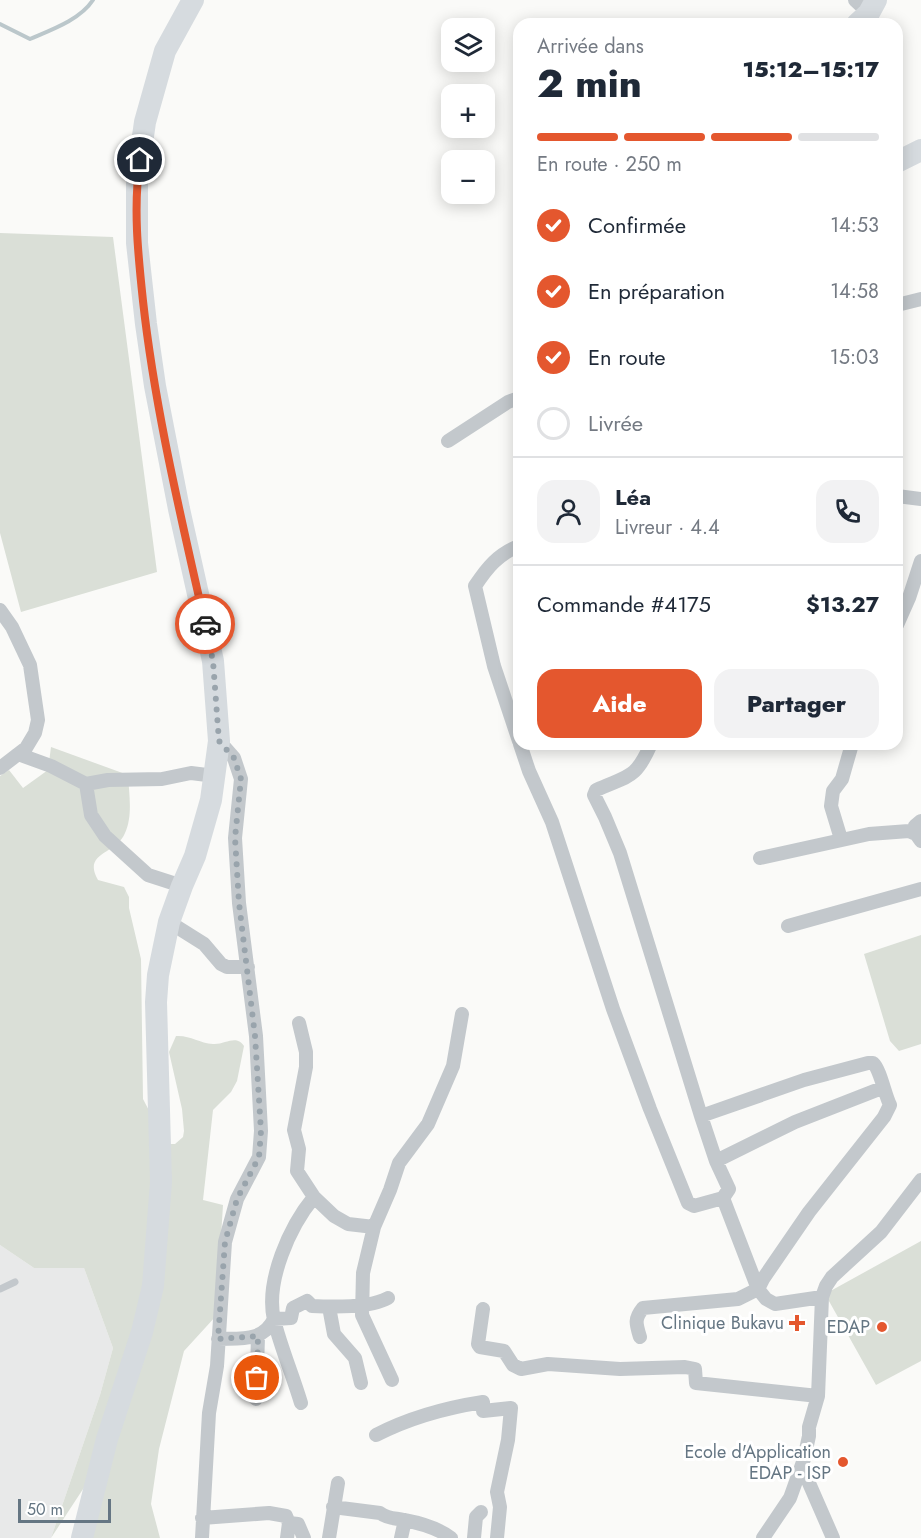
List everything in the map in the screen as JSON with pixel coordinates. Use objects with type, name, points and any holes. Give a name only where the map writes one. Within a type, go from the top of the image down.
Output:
[{"type":"main road","points":[[82,1538],[106,1438],[142,1332],[153,1286],[161,1182],[156,1002],[158,975],[169,922],[204,830],[215,776],[219,741],[213,661],[179,509],[155,386],[137,243],[137,179],[145,122],[165,51],[193,0]]},
{"type":"main road","points":[[903,159],[921,150]]},
{"type":"street","points":[[903,303],[921,299]]},
{"type":"street","points":[[448,441],[513,400]]},
{"type":"street","points":[[903,497],[921,499]]},
{"type":"street","points":[[513,548],[488,565],[475,586],[494,666],[513,722]]},
{"type":"street","points":[[903,612],[921,561]]},
{"type":"street","points":[[0,610],[12,627],[30,664],[38,720],[35,733],[26,748],[0,768]]},
{"type":"street","points":[[202,1538],[209,1413],[218,1339],[225,1242],[237,1199],[259,1157],[261,1131],[259,1083],[248,967],[239,903],[235,838],[241,779],[234,758],[219,741]]},
{"type":"street","points":[[522,750],[529,771],[552,822],[613,1009],[663,1144],[688,1203],[694,1206],[723,1198],[729,1189],[716,1161],[701,1116],[620,854],[594,795],[596,790],[631,776],[648,750]]},
{"type":"street","points":[[842,839],[831,806],[833,791],[842,779],[850,750]]},
{"type":"street","points":[[18,754],[51,766],[86,784],[108,780],[162,779],[191,773],[215,776]]},
{"type":"street","points":[[86,784],[91,816],[105,836],[148,875],[182,886]]},
{"type":"street","points":[[918,838],[915,826],[921,821]]},
{"type":"street","points":[[760,858],[842,839],[909,831],[918,838]]},
{"type":"street","points":[[788,926],[921,889]]},
{"type":"street","points":[[169,922],[204,944],[221,964],[227,967],[248,967]]},
{"type":"street","points":[[392,1380],[362,1315],[363,1273],[374,1227],[399,1162],[428,1124],[453,1066],[462,1014]]},
{"type":"street","points":[[299,1023],[306,1052],[306,1067],[294,1130],[299,1149],[296,1168],[314,1197],[326,1210],[348,1224],[374,1227]]},
{"type":"street","points":[[640,1337],[635,1323],[636,1317],[643,1308],[738,1299],[758,1289],[809,1212],[884,1117],[890,1105],[882,1088],[877,1067],[873,1063],[868,1063],[804,1080],[701,1116]]},
{"type":"street","points":[[716,1161],[795,1122],[882,1088]]},
{"type":"street","points":[[763,1538],[789,1498],[802,1467],[809,1436],[808,1427],[818,1396],[822,1297],[826,1286],[832,1277],[881,1232],[921,1180]]},
{"type":"street","points":[[301,1404],[274,1319],[274,1284],[287,1240],[301,1213],[314,1197]]},
{"type":"street","points":[[723,1198],[758,1289],[766,1299],[775,1304],[822,1297]]},
{"type":"street","points":[[274,1319],[291,1318],[293,1308],[307,1301],[312,1306],[329,1307],[378,1304],[388,1298]]},
{"type":"street","points":[[329,1307],[334,1334],[355,1358],[361,1383]]},
{"type":"street","points":[[483,1309],[478,1344],[480,1347],[504,1352],[518,1368],[548,1364],[620,1369],[685,1367],[695,1370],[696,1383],[818,1396]]},
{"type":"street","points":[[218,1339],[258,1336],[270,1328],[274,1319]]},
{"type":"street","points":[[256,1399],[258,1336]]},
{"type":"street","points":[[376,1435],[399,1423],[450,1407],[483,1402],[483,1411],[511,1408],[508,1440],[497,1492],[500,1508],[496,1538]]},
{"type":"street","points":[[802,1467],[833,1538]]},
{"type":"street","points":[[329,1538],[338,1483]]},
{"type":"street","points":[[333,1507],[380,1513],[386,1518],[405,1520],[443,1532],[451,1538]]},
{"type":"street","points":[[474,1538],[476,1517],[481,1512]]},
{"type":"street","points":[[202,1518],[269,1513],[286,1516],[289,1523],[287,1538]]},
{"type":"street","points":[[401,1538],[405,1520]]},
{"type":"street","points":[[289,1523],[298,1524],[304,1538]]},
{"type":"lane","points":[[0,1289],[15,1282]]},
{"type":"shaded area","points":[[0,233],[113,237],[157,572],[21,612],[0,533]]},
{"type":"shaded area","points":[[51,747],[128,775],[130,804],[125,833],[115,846],[97,859],[94,871],[98,880],[124,887],[129,897],[129,908],[141,959],[143,1099],[165,1141],[175,1144],[183,1137],[184,1131],[182,1109],[169,1052],[176,1036],[213,1044],[234,1040],[244,1046],[237,1081],[231,1092],[213,1110],[203,1200],[223,1205],[216,1316],[184,1351],[159,1449],[151,1504],[160,1538],[93,1538],[85,1486],[51,1538],[100,1395],[113,1348],[84,1268],[34,1268],[0,1245],[0,776],[9,770],[23,788],[48,770]]},
{"type":"shaded area","points":[[921,935],[921,1044],[899,1051],[890,1041],[864,954]]},
{"type":"shaded area","name":"EDAP","points":[[921,1241],[921,1361],[876,1385],[825,1294]]},
{"type":"shaded area","points":[[0,1245],[34,1268],[84,1268],[113,1348],[100,1395],[51,1538],[0,1538]]},
{"type":"waterway","points":[[0,24],[30,39],[73,19],[93,0]]},
{"type":"way so far","points":[[205,624],[213,661],[219,741],[234,758],[241,779],[235,838],[239,903],[255,1036],[261,1131],[259,1157],[237,1199],[225,1242],[218,1339],[258,1336],[257,1378]]},
{"type":"place","name":"Clinique Bukavu","points":[[797,1323]]},
{"type":"place","name":"EDAP","points":[[882,1327]]},
{"type":"place","name":"Ecole d'Application EDAP - ISP","points":[[843,1462]]},
{"type":"route","points":[[140,160],[137,179],[137,243],[146,324],[155,386],[179,509],[205,624]]}]
